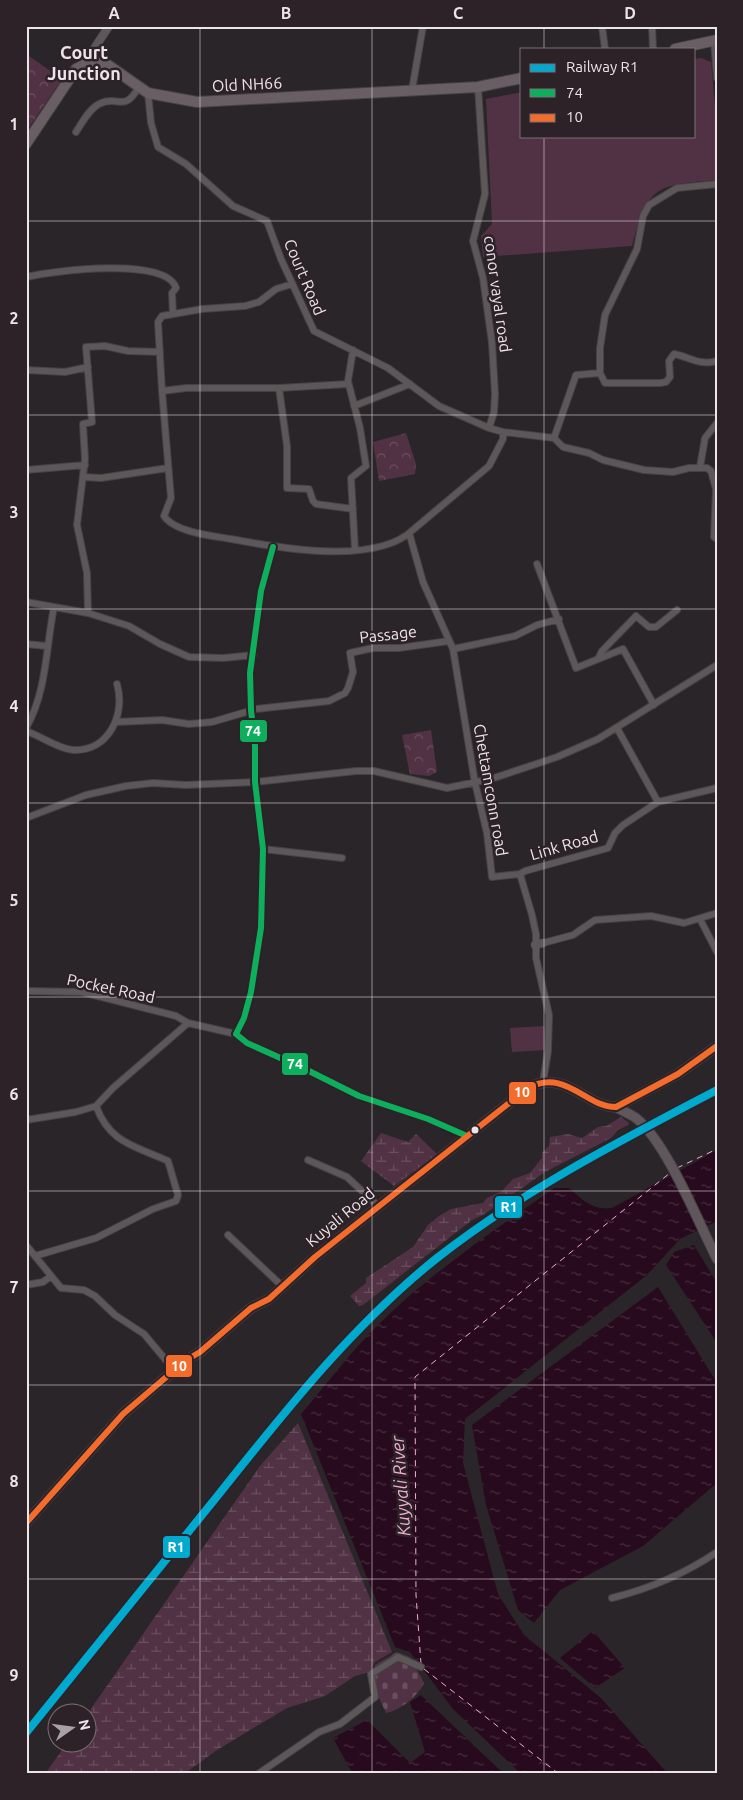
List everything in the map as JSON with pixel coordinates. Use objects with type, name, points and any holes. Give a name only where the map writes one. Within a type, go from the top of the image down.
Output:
[{"type":"main road","points":[[680,48],[715,41]]},
{"type":"main road","name":"Old NH66","points":[[84,64],[91,61],[108,65],[148,93],[197,102],[478,86],[520,78]]},
{"type":"main road","points":[[26,144],[76,69],[84,64]]},
{"type":"main road","points":[[616,1107],[678,1074],[717,1046]]},
{"type":"main road","points":[[542,1082],[569,1088],[606,1106],[616,1107],[635,1117],[642,1124],[673,1170],[715,1255]]},
{"type":"main road","name":"Kuyali Road","points":[[26,1523],[123,1414],[185,1361],[200,1352],[251,1308],[269,1299],[378,1206],[528,1088],[542,1082]]},
{"type":"street","points":[[84,64],[109,26]]},
{"type":"street","points":[[412,90],[423,26]]},
{"type":"street","points":[[602,26],[605,48]]},
{"type":"street","points":[[652,26],[653,48]]},
{"type":"street","points":[[715,41],[717,78]]},
{"type":"street","name":"conor vayal road","points":[[478,86],[485,194],[473,241],[483,278],[492,343],[495,394],[494,412],[489,428]]},
{"type":"street","points":[[76,132],[94,107],[106,102],[125,102],[131,99],[138,87]]},
{"type":"street","name":"Court Road","points":[[148,93],[151,123],[158,147],[186,164],[233,206],[267,221],[292,284],[314,331],[388,368],[439,406],[489,428]]},
{"type":"street","points":[[717,184],[677,188],[648,204],[643,216],[637,249],[605,315],[600,348],[600,373],[606,383],[666,382],[670,377],[669,361],[674,354],[696,362],[717,361]]},
{"type":"street","points":[[26,277],[112,267],[159,275],[174,283],[176,288],[172,293],[173,314]]},
{"type":"street","points":[[292,284],[276,289],[259,302],[245,306],[162,316],[158,322],[171,498],[164,516],[171,524],[204,534],[273,547],[312,551],[354,550],[410,536],[414,529],[489,466],[503,439],[504,432]]},
{"type":"street","points":[[88,613],[87,573],[77,525],[85,465],[83,424],[92,422],[86,347],[105,346],[128,351],[160,352]]},
{"type":"street","points":[[353,350],[348,384],[360,428],[366,466],[351,478],[354,550]]},
{"type":"street","points":[[26,370],[65,372],[88,367]]},
{"type":"street","points":[[554,438],[576,374],[600,373]]},
{"type":"street","points":[[162,391],[186,388],[279,388],[348,384]]},
{"type":"street","points":[[354,406],[410,384]]},
{"type":"street","points":[[279,388],[287,446],[287,488],[309,489],[312,501],[316,504],[353,509]]},
{"type":"street","points":[[700,467],[705,438],[717,423]]},
{"type":"street","points":[[489,428],[504,432],[554,438],[563,447],[589,453],[603,460],[644,470],[673,472],[700,467],[712,471],[715,479],[716,502],[714,537],[717,539]]},
{"type":"street","points":[[26,470],[85,465]]},
{"type":"street","points":[[83,477],[101,478],[168,468]]},
{"type":"street","name":"Chettamconn road","points":[[410,536],[423,582],[453,649],[475,783],[487,833],[492,877],[520,874],[539,944],[549,1015],[548,1050],[542,1082]]},
{"type":"street","points":[[236,1034],[249,1004],[261,928],[263,849],[254,782],[255,746],[251,710],[250,673],[254,655],[261,591],[273,547]]},
{"type":"street","points":[[537,564],[576,668],[622,649],[654,705]]},
{"type":"street","points":[[26,602],[88,613],[129,626],[160,644],[189,657],[223,658],[254,655]]},
{"type":"street","points":[[54,607],[46,646],[42,682],[26,729],[72,750],[95,746],[104,741],[116,722],[118,691],[116,684]]},
{"type":"street","points":[[598,659],[602,651],[636,616],[650,627],[656,627],[677,610]]},
{"type":"street","points":[[453,649],[515,636],[537,625],[558,618]]},
{"type":"street","name":"Passage","points":[[251,710],[329,701],[340,696],[348,688],[353,672],[350,652],[449,641]]},
{"type":"street","points":[[26,644],[46,646]]},
{"type":"street","points":[[26,818],[86,796],[126,786],[153,783],[186,785],[254,782],[365,771],[390,774],[405,780],[438,788],[452,788],[475,783],[557,757],[617,728],[678,688],[717,666]]},
{"type":"street","points":[[116,722],[162,720],[189,724],[212,722],[251,710]]},
{"type":"street","points":[[617,728],[658,802]]},
{"type":"street","name":"Link Road","points":[[520,874],[608,848],[615,834],[623,826],[658,802],[717,788]]},
{"type":"street","points":[[263,849],[342,858]]},
{"type":"street","points":[[539,944],[573,935],[595,920],[651,916],[684,923],[717,913]]},
{"type":"street","points":[[700,919],[717,952]]},
{"type":"street","name":"Pocket Road","points":[[26,991],[82,992],[157,1011],[182,1019],[188,1023],[236,1034],[247,1043],[305,1068],[359,1096],[428,1119],[467,1136]]},
{"type":"street","points":[[26,1120],[76,1112],[96,1106],[113,1088],[188,1023]]},
{"type":"street","points":[[35,1256],[96,1238],[153,1209],[176,1201],[178,1196],[168,1161],[137,1150],[113,1134],[100,1116],[96,1106]]},
{"type":"street","points":[[308,1160],[347,1177],[378,1206]]},
{"type":"street","points":[[228,1235],[282,1286]]},
{"type":"street","points":[[26,1245],[61,1288],[84,1290],[95,1296],[115,1315],[144,1334],[175,1371]]},
{"type":"street","points":[[26,1285],[43,1282],[51,1276]]},
{"type":"street","points":[[612,1598],[634,1593],[701,1563],[717,1552]]},
{"type":"street","points":[[258,1774],[319,1732],[340,1724],[375,1697],[371,1674],[398,1658],[421,1667]]},
{"type":"green space","points":[[26,54],[62,79],[26,132]]},
{"type":"green space","points":[[701,58],[711,62],[717,126],[717,180],[680,184],[658,192],[643,211],[632,246],[483,257],[481,236],[492,224],[486,99],[520,92],[520,138],[696,138],[696,59]]},
{"type":"green space","points":[[406,433],[416,464],[415,474],[379,481],[373,442]]},
{"type":"green space","points":[[431,730],[437,772],[429,776],[410,774],[402,735]]},
{"type":"green space","points":[[544,1026],[546,1050],[512,1052],[510,1028]]},
{"type":"green space","points":[[621,1117],[629,1123],[618,1130],[611,1138],[545,1172],[483,1215],[472,1220],[363,1305],[359,1306],[350,1296],[366,1283],[366,1278],[413,1247],[428,1225],[439,1216],[451,1209],[483,1203],[487,1198],[502,1191],[513,1179],[530,1173],[542,1158],[542,1153],[549,1146],[550,1137],[568,1134],[582,1138],[598,1127],[606,1126]]},
{"type":"green space","points":[[381,1133],[408,1142],[416,1134],[437,1154],[394,1186],[361,1161]]},
{"type":"green space","points":[[298,1423],[392,1652],[375,1662],[370,1672],[355,1676],[325,1696],[287,1708],[217,1750],[184,1774],[45,1774],[61,1752],[98,1752],[98,1702],[96,1702],[260,1466]]},
{"type":"green space","points":[[397,1652],[410,1657],[424,1683],[418,1693],[408,1702],[386,1713],[375,1689],[375,1665]]},
{"type":"water","name":"Kuyyali River","points":[[717,1150],[717,1221],[680,1239],[647,1275],[465,1419],[463,1463],[498,1594],[524,1635],[601,1698],[668,1774],[521,1774],[453,1709],[410,1652],[395,1647],[301,1414],[359,1345],[399,1305],[463,1253],[554,1188],[569,1188],[594,1206],[612,1208]]},
{"type":"water","points":[[694,1245],[717,1283],[717,1343],[666,1265],[674,1252]]},
{"type":"water","points":[[658,1287],[717,1383],[717,1483],[643,1546],[560,1590],[534,1623],[518,1610],[486,1505],[472,1425]]},
{"type":"water","points":[[593,1631],[625,1668],[595,1688],[560,1658]]},
{"type":"water","points":[[421,1695],[504,1774],[353,1774],[333,1738],[367,1720],[410,1763],[425,1752],[410,1702]]},
{"type":"ferry route","points":[[677,1168],[717,1149]]},
{"type":"ferry route","points":[[421,1664],[416,1595],[415,1377],[670,1173]]},
{"type":"ferry route","points":[[424,1669],[559,1774]]},
{"type":"rail line","name":"R1","points":[[26,1733],[295,1400],[349,1340],[406,1284],[470,1234],[538,1189],[609,1147],[717,1090]]},
{"type":"transit line","name":"74","points":[[273,547],[261,591],[250,673],[251,710],[255,746],[255,782],[263,849],[261,928],[251,992],[244,1018],[236,1034],[247,1043],[359,1096],[428,1119],[467,1136]]},
{"type":"transit line","name":"10","points":[[26,1523],[123,1414],[185,1361],[200,1352],[251,1308],[269,1299],[315,1257],[528,1088],[541,1083],[564,1085],[595,1101],[616,1107],[678,1074],[717,1046]]},
{"type":"district","name":"Court Junction","points":[[84,63]]}]
